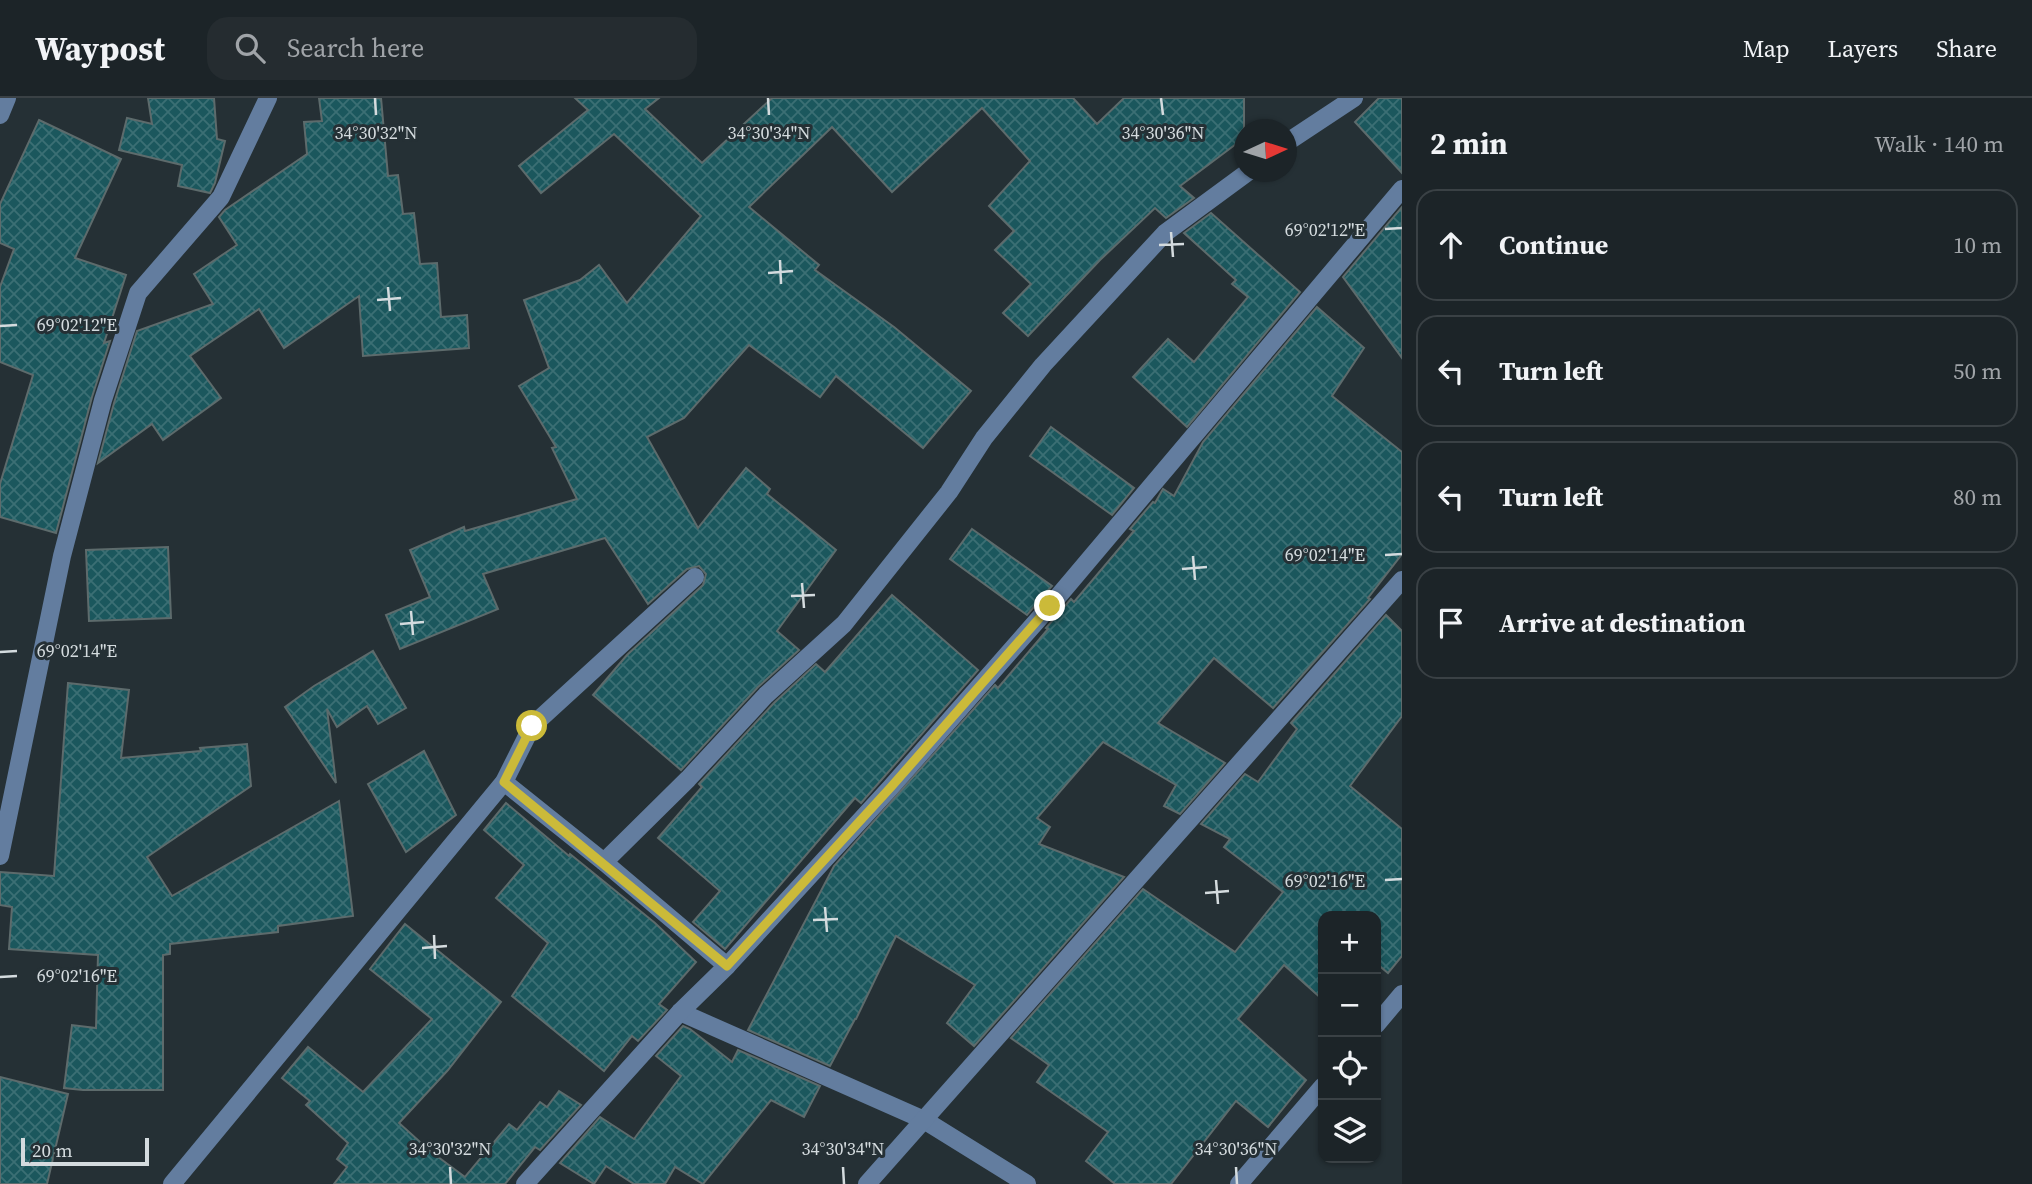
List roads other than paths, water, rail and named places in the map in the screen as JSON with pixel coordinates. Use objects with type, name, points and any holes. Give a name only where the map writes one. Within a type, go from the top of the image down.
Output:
[{"type":"street","points":[[0,115],[7,98]]},
{"type":"street","points":[[0,856],[62,556],[103,400],[138,293],[221,197],[268,98]]},
{"type":"street","points":[[1297,136],[1353,98]]},
{"type":"street","points":[[604,863],[688,779],[766,695],[844,624],[949,492],[984,438],[1043,365],[1164,233],[1234,182]]},
{"type":"street","points":[[525,1184],[680,1012],[727,966],[891,787],[1050,606],[1402,189]]},
{"type":"street","points":[[172,1184],[504,782],[532,726],[695,577]]},
{"type":"street","points":[[867,1184],[1402,580]]},
{"type":"street","points":[[504,782],[727,966]]},
{"type":"street","points":[[1381,1019],[1402,994]]},
{"type":"street","points":[[680,1012],[924,1119],[1027,1184]]},
{"type":"street","points":[[1239,1184],[1318,1092]]}]
